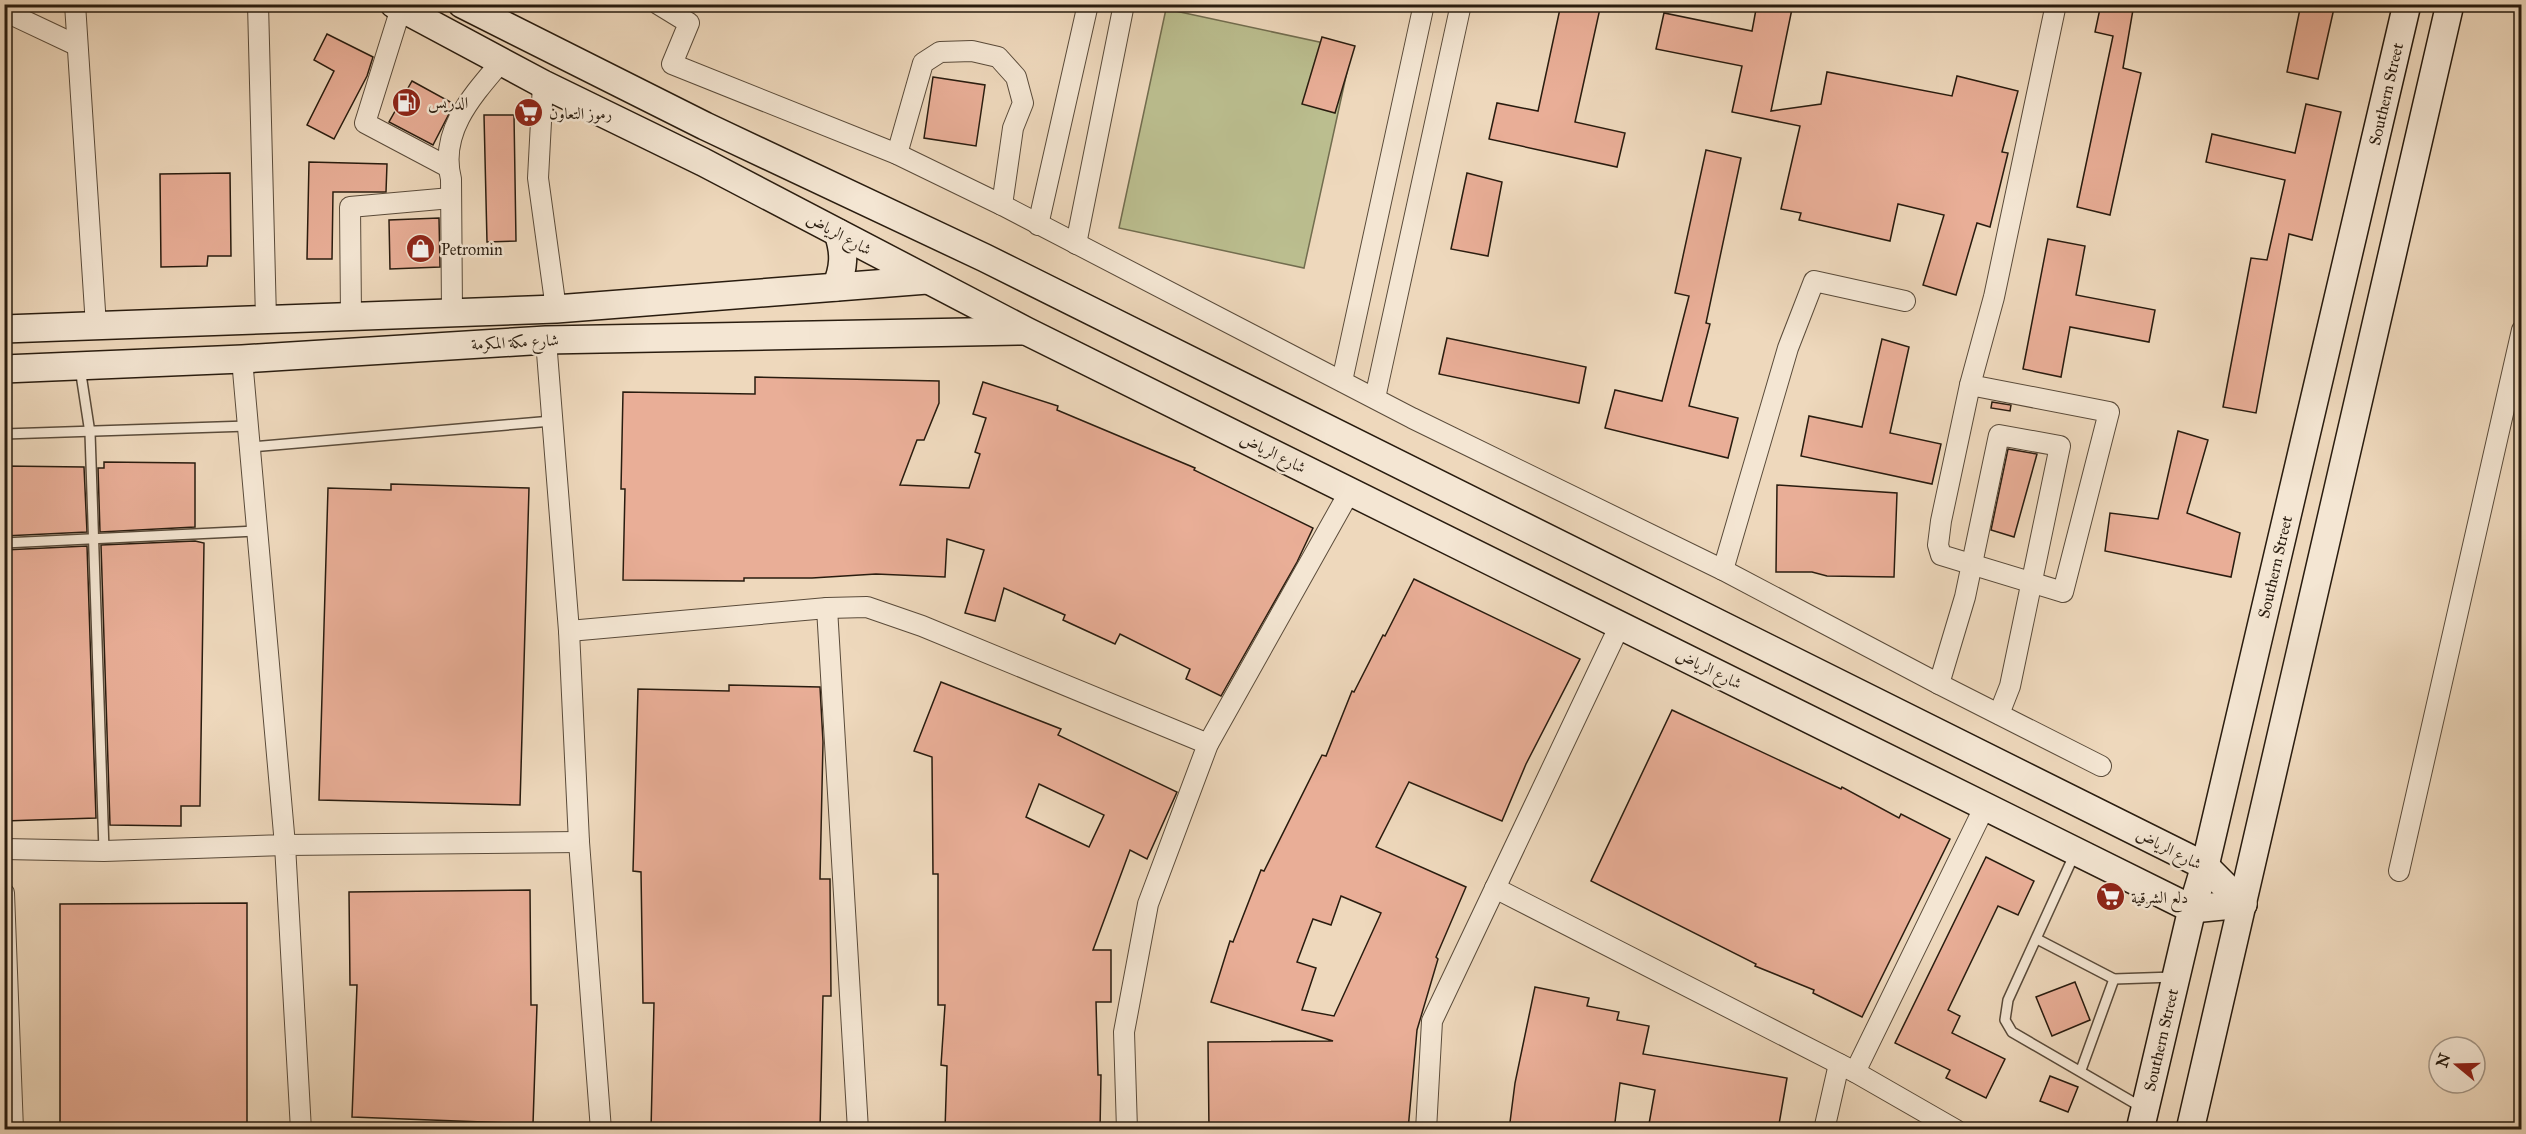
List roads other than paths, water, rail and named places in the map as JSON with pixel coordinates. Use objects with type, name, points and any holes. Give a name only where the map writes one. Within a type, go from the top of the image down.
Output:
[{"type":"main road","name":"شارع الرياض","points":[[462,4],[705,126],[985,258],[2205,866],[2243,904]]},
{"type":"main road","name":"Southern Street","points":[[2142,1119],[2192,909],[2205,866],[2407,4]]},
{"type":"main road","points":[[2190,1130],[2450,4]]},
{"type":"main road","name":"شارع الرياض","points":[[397,6],[543,84],[679,151],[1026,331],[2192,909]]},
{"type":"main road","points":[[679,151],[700,143],[706,134],[705,126]]},
{"type":"main road","points":[[836,287],[844,248],[838,233]]},
{"type":"main road","name":"شارع مكة المكرمة","points":[[4,329],[556,309],[927,280]]},
{"type":"main road","points":[[80,364],[105,353],[118,341],[108,325]]},
{"type":"main road","name":"شارع مكة المكرمة","points":[[4,369],[80,364],[242,359],[546,340],[1026,331]]},
{"type":"main road","points":[[2192,909],[2243,904]]},
{"type":"street","points":[[75,4],[76,45],[108,325]]},
{"type":"street","points":[[258,4],[266,320]]},
{"type":"street","points":[[658,4],[689,23],[672,64],[897,154],[1002,205],[1412,418],[1723,570],[1939,684],[2102,766]]},
{"type":"street","points":[[1038,225],[1088,4]]},
{"type":"street","points":[[1076,244],[1124,4]]},
{"type":"street","points":[[1342,381],[1424,4]]},
{"type":"street","points":[[1376,398],[1461,4]]},
{"type":"street","points":[[1970,385],[2109,412],[2063,592],[1971,566],[1941,555],[1938,545],[1970,385],[1994,297],[2056,4]]},
{"type":"street","points":[[397,6],[365,123],[448,167]]},
{"type":"street","points":[[4,11],[76,45]]},
{"type":"street","points":[[897,154],[923,63],[940,52],[972,51],[998,57],[1016,77],[1023,103],[1013,128],[1002,205]]},
{"type":"street","points":[[452,313],[451,179],[448,167],[454,124],[470,99],[501,62]]},
{"type":"street","points":[[543,84],[538,178],[556,309]]},
{"type":"street","points":[[351,316],[350,207],[451,198]]},
{"type":"street","points":[[1723,570],[1788,348],[1814,281],[1905,301]]},
{"type":"street","points":[[2399,871],[2522,330]]},
{"type":"street","points":[[546,340],[569,631],[579,842],[601,1130]]},
{"type":"street","points":[[242,359],[285,845],[301,1130]]},
{"type":"street","points":[[1939,684],[1971,566],[1999,435],[2060,446],[2010,686],[1999,714]]},
{"type":"street","points":[[1127,1130],[1124,1032],[1148,904],[1208,744],[1350,491]]},
{"type":"street","points":[[569,631],[827,608],[867,607],[911,622],[1208,744]]},
{"type":"street","points":[[827,608],[858,1130]]},
{"type":"street","points":[[1426,1130],[1432,1021],[1620,625]]},
{"type":"street","points":[[1824,1130],[1847,1068],[1985,806]]},
{"type":"street","points":[[4,849],[104,851],[285,845],[579,842]]},
{"type":"street","points":[[1495,888],[1847,1068],[1956,1130]]},
{"type":"street","points":[[4,893],[13,1130]]},
{"type":"lane","points":[[80,364],[90,433],[104,851]]},
{"type":"lane","points":[[250,447],[552,421]]},
{"type":"lane","points":[[4,434],[90,433],[248,426]]},
{"type":"lane","points":[[4,543],[257,531]]},
{"type":"lane","points":[[2076,851],[2008,1000],[2005,1020],[2012,1032],[2080,1070],[2142,1119]]},
{"type":"lane","points":[[2037,939],[2114,980],[2176,977]]},
{"type":"lane","points":[[2080,1070],[2114,980]]},
{"type":"place","name":"الدريس","points":[[407,102]]},
{"type":"place","name":"رموز التعاون","points":[[528,113]]},
{"type":"place","name":"Petromin","points":[[420,249]]},
{"type":"place","name":"دلع الشرقية","points":[[2110,897]]}]
